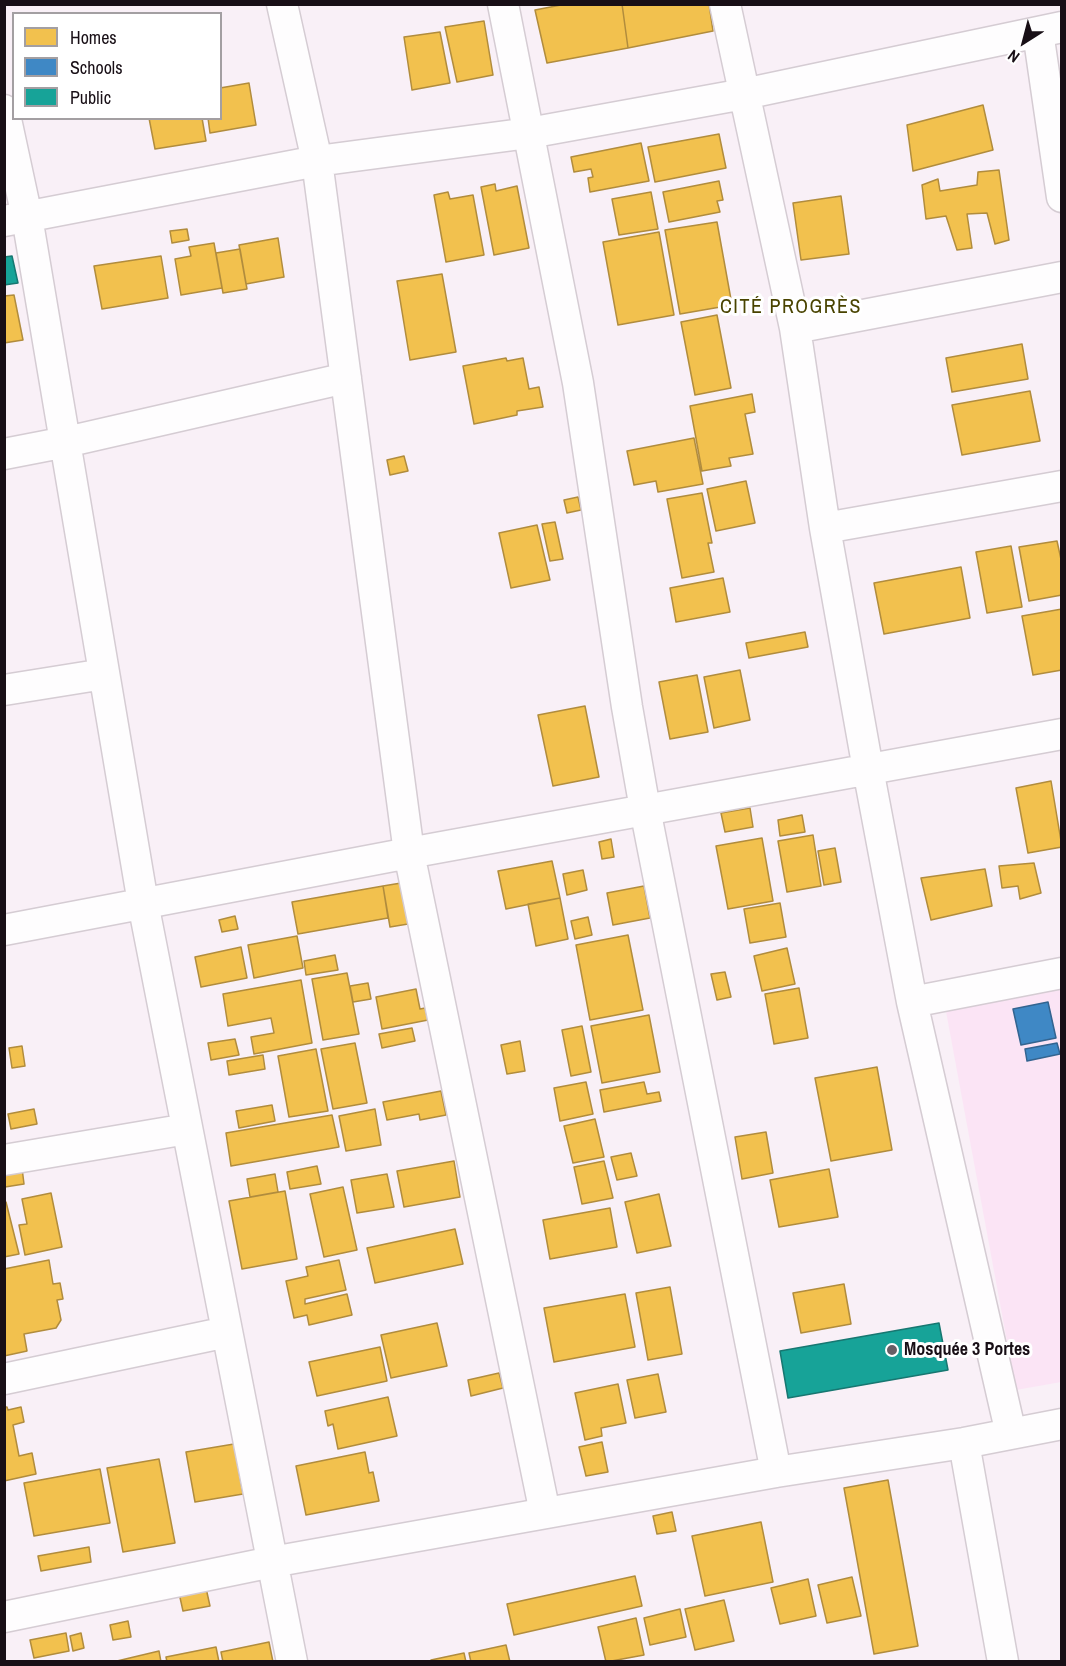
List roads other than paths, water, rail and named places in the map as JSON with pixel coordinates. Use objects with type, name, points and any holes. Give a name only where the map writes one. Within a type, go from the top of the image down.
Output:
[{"type":"street","points":[[282,4],[317,162],[409,853],[545,1513]]},
{"type":"street","points":[[503,4],[578,383],[627,707],[645,809],[776,1472]]},
{"type":"street","points":[[725,4],[795,328],[825,528],[912,1002],[1011,1434]]},
{"type":"street","points":[[16,219],[317,162],[529,132],[744,94],[1050,29],[1062,196]]},
{"type":"street","points":[[4,110],[16,219],[66,442],[143,903],[292,1662]]},
{"type":"street","points":[[795,328],[1062,277]]},
{"type":"street","points":[[4,454],[346,378]]},
{"type":"street","points":[[825,528],[1062,486]]},
{"type":"street","points":[[4,690],[105,674]]},
{"type":"street","points":[[4,930],[645,809],[1062,734]]},
{"type":"street","points":[[912,1002],[1062,973]]},
{"type":"street","points":[[4,1160],[187,1129]]},
{"type":"street","points":[[4,1379],[227,1332]]},
{"type":"street","points":[[4,1617],[272,1562],[776,1472],[964,1443],[1062,1424]]},
{"type":"street","points":[[964,1443],[1003,1662]]},
{"type":"place","name":"Mosquée 3 Portes","points":[[892,1350]]},
{"type":"district","name":"CITÉ PROGRÈS","points":[[791,308]]}]
